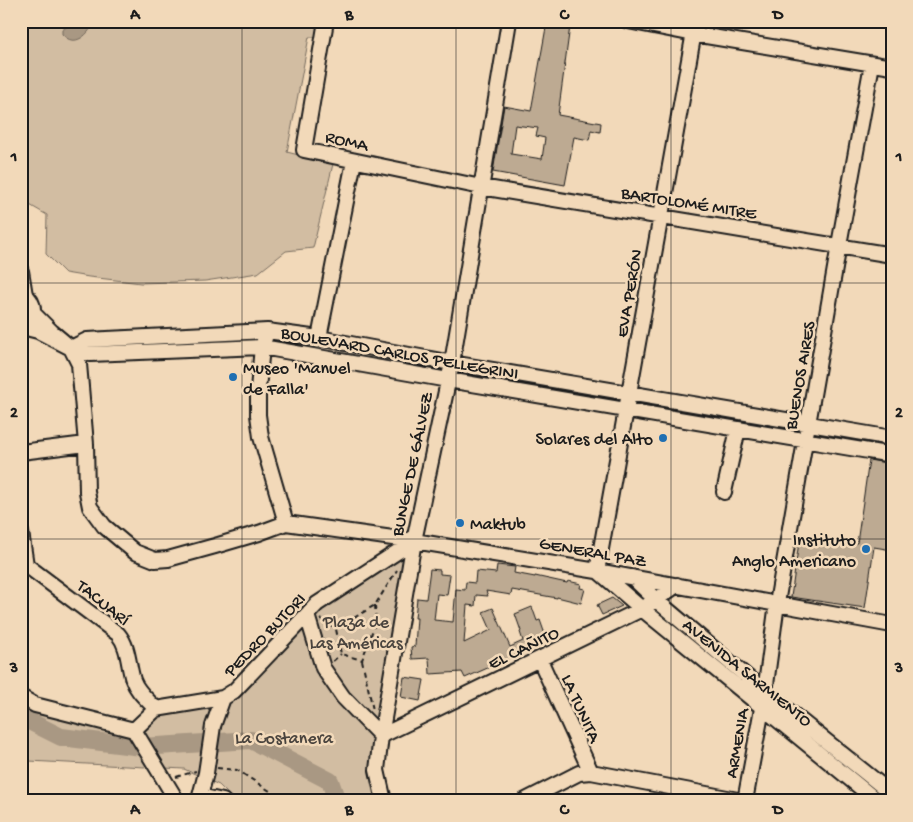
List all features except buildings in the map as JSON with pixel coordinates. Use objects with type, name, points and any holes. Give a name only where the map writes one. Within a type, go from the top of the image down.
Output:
[{"type":"street","name":"ROMA","points":[[326,21],[304,150],[481,187]]},
{"type":"street","name":"BUNGE DE GÁLVEZ","points":[[384,801],[377,770],[381,736],[414,541],[452,363],[509,21]]},
{"type":"street","points":[[628,21],[695,27],[892,67]]},
{"type":"street","name":"EVA PERÓN","points":[[597,571],[695,27]]},
{"type":"street","name":"BUENOS AIRES","points":[[764,692],[839,245],[872,64]]},
{"type":"street","points":[[319,338],[354,161]]},
{"type":"street","name":"BARTOLOMÉ MITRE","points":[[481,187],[892,254]]},
{"type":"street","points":[[21,271],[23,294],[32,304],[33,312],[29,322],[22,327]]},
{"type":"street","points":[[33,312],[71,348],[79,364],[86,444],[87,492],[90,507],[104,526],[135,552],[155,560],[168,559],[224,544],[286,523],[261,437],[258,415],[258,389],[262,347],[267,331]]},
{"type":"street","points":[[22,327],[46,334],[71,348]]},
{"type":"street","name":"BOULEVARD CARLOS PELLEGRINI","points":[[71,348],[87,340],[267,331],[319,338],[452,363],[892,438]]},
{"type":"street","name":"BOULEVARD CARLOS PELLEGRINI","points":[[71,348],[90,354],[262,347],[892,455]]},
{"type":"street","points":[[724,492],[738,429]]},
{"type":"street","points":[[21,452],[86,444]]},
{"type":"street","name":"GENERAL PAZ","points":[[286,523],[414,541],[597,571],[892,625]]},
{"type":"street","name":"TACUARÍ","points":[[21,532],[23,566],[118,634],[124,643],[136,687],[156,709]]},
{"type":"street","name":"PEDRO BUTORI","points":[[156,709],[223,698],[234,691],[308,621],[318,604],[414,541]]},
{"type":"street","name":"AVENIDA SARMIENTO","points":[[597,571],[877,801]]},
{"type":"street","name":"AVENIDA SARMIENTO","points":[[632,577],[656,600],[764,692],[892,794]]},
{"type":"street","name":"EL CAÑITO","points":[[381,736],[642,609],[677,585]]},
{"type":"street","points":[[308,621],[323,668],[343,697],[381,736]]},
{"type":"street","name":"LA TUNITA","points":[[540,660],[591,772]]},
{"type":"street","name":"ARMENIA","points":[[744,801],[764,692]]},
{"type":"street","points":[[21,698],[35,705],[138,736],[176,801]]},
{"type":"street","points":[[222,801],[197,798],[206,770],[213,726],[223,698]]},
{"type":"street","points":[[138,736],[156,709]]},
{"type":"street","points":[[526,800],[579,773],[591,772],[744,801]]},
{"type":"path","points":[[336,628],[375,605],[401,564]]},
{"type":"path","points":[[374,711],[362,660],[376,622],[375,605]]},
{"type":"path","points":[[308,621],[320,618],[336,628],[342,654]]},
{"type":"path","points":[[342,654],[362,660]]},
{"type":"path","points":[[334,660],[342,654]]},
{"type":"path","points":[[162,777],[206,770],[237,770],[273,793],[281,801]]},
{"type":"green space","points":[[21,21],[320,21],[317,37],[309,37],[287,152],[333,164],[313,248],[286,251],[258,273],[205,281],[141,283],[65,273],[46,254],[47,215],[21,200]]},
{"type":"green space","points":[[267,331],[809,424],[806,441],[262,347],[90,354],[87,340]]},
{"type":"green space","points":[[811,425],[892,439],[892,454],[806,441]]},
{"type":"green space","name":"La Costanera","points":[[414,541],[377,737],[384,801],[239,801],[230,796],[219,785],[184,769],[29,761],[21,759],[21,701],[134,730],[156,710],[230,700],[307,615]]},
{"type":"shaded area","points":[[69,21],[95,21],[85,35],[77,40],[72,40],[62,34],[62,30],[68,26]]},
{"type":"waterway","points":[[21,717],[61,737],[142,747],[251,740],[330,781],[337,801]]},
{"type":"place","name":"Museo 'Manuel de Falla'","points":[[233,377]]},
{"type":"place","name":"Solares del Alto","points":[[663,438]]},
{"type":"place","name":"Maktub","points":[[460,523]]},
{"type":"place","name":"Instituto Anglo Americano","points":[[866,549]]},
{"type":"park label","name":"Plaza de Las Américas","points":[[356,631]]}]
